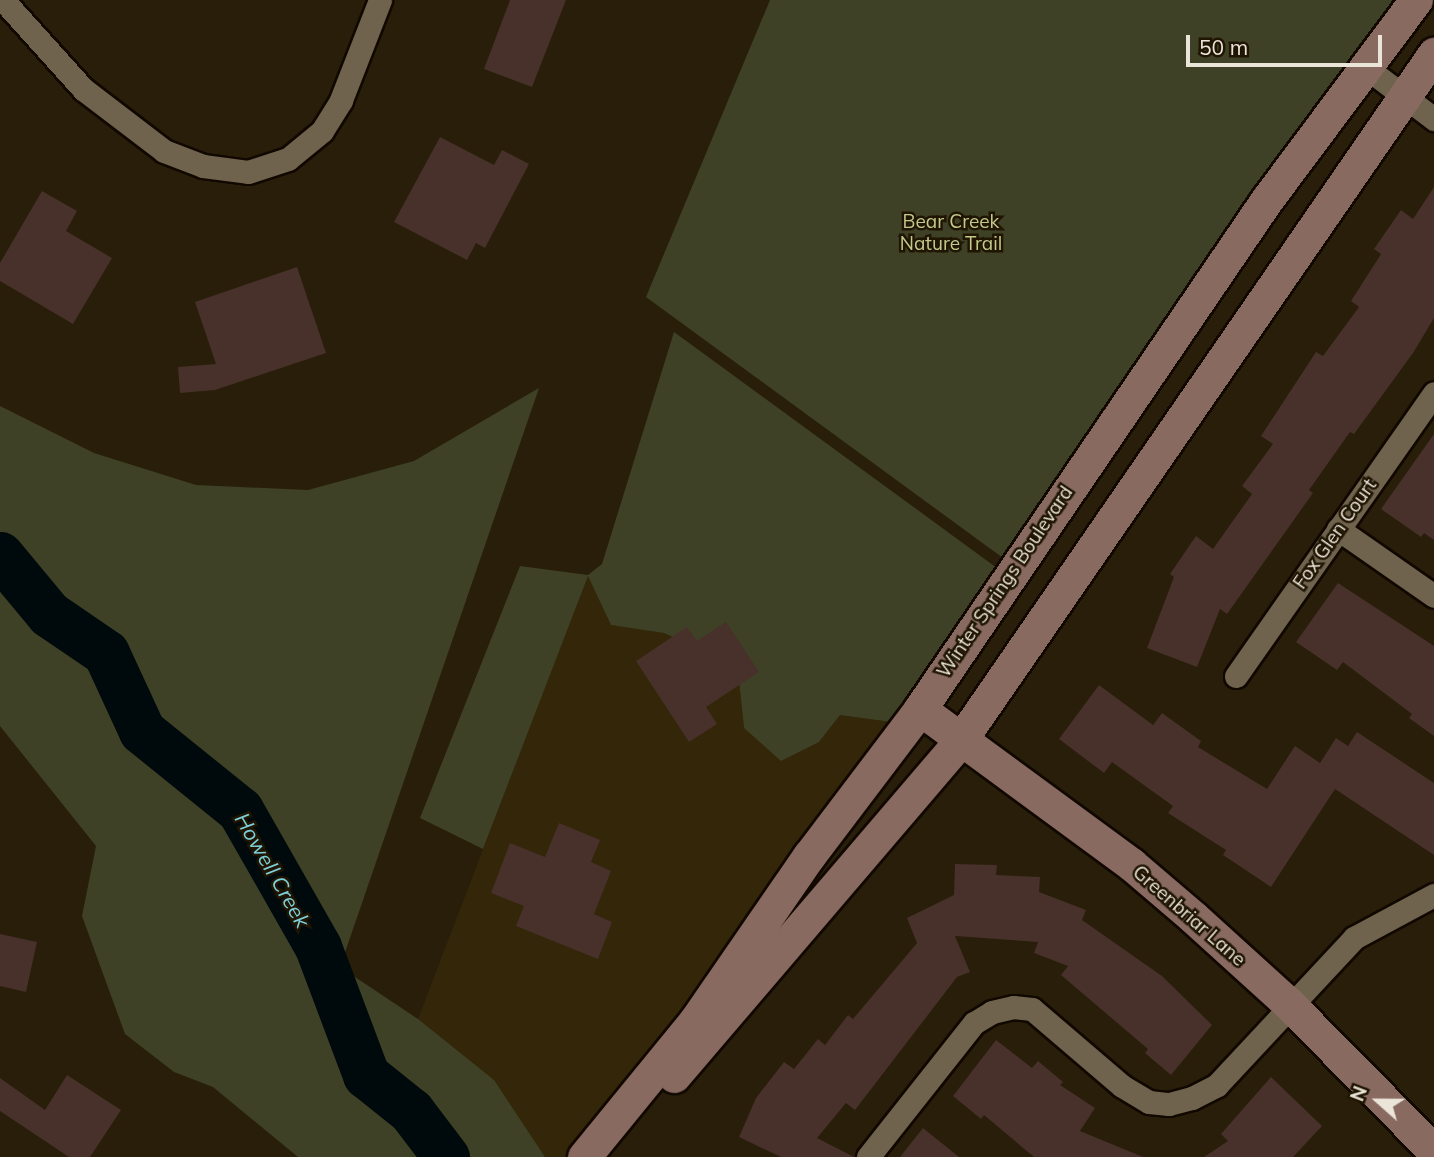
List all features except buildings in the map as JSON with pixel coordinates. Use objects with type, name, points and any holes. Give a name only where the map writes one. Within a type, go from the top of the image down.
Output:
[{"type":"street","points":[[3,0],[83,89],[164,151],[203,166],[248,172],[288,159],[322,131],[341,100],[380,0]]},
{"type":"street","name":"Winter Springs Boulevard","points":[[584,1157],[695,1021],[807,858],[920,709],[1266,201],[1368,69],[1416,0]]},
{"type":"street","points":[[609,1157],[645,1106],[713,1036],[960,741],[1434,54]]},
{"type":"street","points":[[1368,69],[1434,119]]},
{"type":"street","name":"Fox Glen Court","points":[[1236,676],[1434,393]]},
{"type":"street","points":[[1338,529],[1434,596]]},
{"type":"street","name":"Greenbriar Lane","points":[[920,709],[960,741],[1131,864],[1288,1003],[1434,1151]]},
{"type":"street","points":[[868,1157],[974,1023],[992,1012],[1032,1009],[1122,1086],[1149,1102],[1169,1104],[1192,1098],[1217,1084],[1288,1003],[1354,938],[1434,895]]},
{"type":"shaded area","points":[[588,575],[611,625],[664,632],[705,652],[739,680],[744,728],[819,742],[840,715],[891,722],[682,1012],[565,1157],[545,1157],[525,1130],[418,1019]]},
{"type":"green space","name":"Bear Creek Nature Trail","points":[[770,0],[1396,0],[1003,558],[646,297]]},
{"type":"green space","points":[[674,332],[997,568],[891,722],[840,715],[819,742],[781,761],[744,728],[739,680],[705,652],[664,633],[611,625],[588,576],[483,849],[420,818],[520,566],[588,575],[602,564]]},
{"type":"green space","points":[[539,388],[340,967],[418,1019],[494,1080],[545,1157],[298,1157],[213,1087],[174,1072],[125,1034],[82,916],[96,846],[0,726],[0,406],[94,453],[196,485],[308,490],[414,461]]},
{"type":"waterway","name":"Howell Creek","points":[[0,555],[49,614],[106,653],[142,731],[240,810],[318,947],[366,1075],[411,1111],[446,1157]]}]
